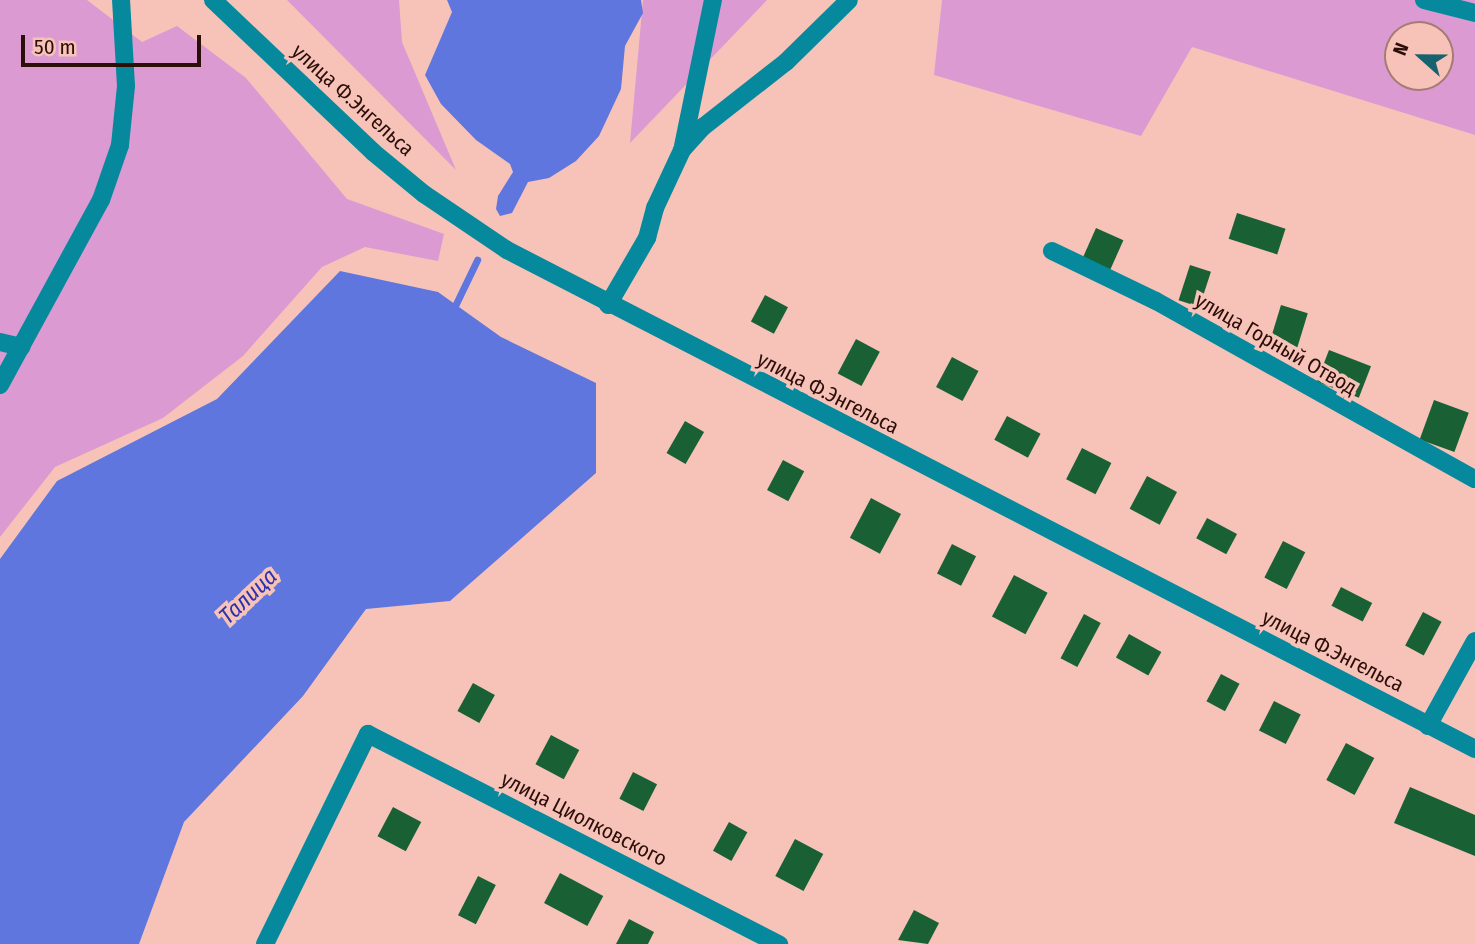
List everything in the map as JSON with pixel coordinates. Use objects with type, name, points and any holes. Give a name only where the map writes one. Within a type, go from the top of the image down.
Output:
[{"type":"street","points":[[0,385],[101,200],[120,145],[126,86],[121,0]]},
{"type":"street","name":"улица Ф.Энгельса","points":[[214,0],[315,100],[424,194],[507,250],[608,305],[1475,748]]},
{"type":"street","points":[[608,305],[647,238],[655,208],[682,150],[713,0]]},
{"type":"street","points":[[682,150],[703,127],[786,62],[849,0]]},
{"type":"street","points":[[1424,0],[1475,13]]},
{"type":"street","name":"улица Горный Отвод","points":[[1052,251],[1156,301],[1475,479]]},
{"type":"street","points":[[0,342],[21,346]]},
{"type":"street","points":[[1428,726],[1475,640]]},
{"type":"street","name":"улица Циолковского","points":[[265,944],[368,734],[779,944]]},
{"type":"shaded area","points":[[0,0],[87,0],[142,42],[177,26],[246,78],[347,199],[444,234],[438,261],[365,247],[322,267],[243,356],[163,418],[55,467],[0,537]]},
{"type":"shaded area","points":[[287,0],[399,0],[402,42],[456,170]]},
{"type":"shaded area","points":[[643,0],[767,0],[630,143]]},
{"type":"shaded area","points":[[942,0],[1475,0],[1475,135],[1192,47],[1141,136],[934,75]]},
{"type":"water","points":[[447,0],[641,0],[643,13],[625,46],[621,89],[599,136],[576,161],[549,178],[528,182],[512,213],[500,216],[496,209],[498,196],[513,172],[510,164],[476,140],[441,104],[425,75],[452,12]]},
{"type":"water","points":[[340,271],[438,292],[501,337],[596,383],[596,473],[450,601],[366,609],[303,696],[184,822],[139,944],[0,944],[0,559],[57,481],[217,399]]},
{"type":"building","points":[[1237,213],[1286,229],[1277,254],[1229,239]]},
{"type":"building","points":[[1096,228],[1123,240],[1110,271],[1082,259]]},
{"type":"building","points":[[1190,265],[1211,272],[1199,307],[1179,300]]},
{"type":"building","points":[[765,295],[788,307],[774,334],[751,321]]},
{"type":"building","points":[[1281,305],[1308,313],[1294,358],[1267,350]]},
{"type":"building","points":[[856,339],[880,352],[862,386],[838,373]]},
{"type":"building","points":[[1329,350],[1371,366],[1359,398],[1317,382]]},
{"type":"building","points":[[952,357],[978,371],[963,401],[936,387]]},
{"type":"building","points":[[1434,400],[1469,413],[1454,452],[1420,439]]},
{"type":"building","points":[[1007,416],[1041,434],[1028,458],[994,440]]},
{"type":"building","points":[[685,421],[704,432],[686,464],[666,453]]},
{"type":"building","points":[[1082,448],[1111,463],[1096,494],[1066,479]]},
{"type":"building","points":[[783,460],[804,471],[788,501],[767,490]]},
{"type":"building","points":[[1147,476],[1177,492],[1160,525],[1130,509]]},
{"type":"building","points":[[871,498],[901,514],[880,554],[850,538]]},
{"type":"building","points":[[1207,518],[1237,534],[1226,554],[1196,538]]},
{"type":"building","points":[[1283,541],[1305,552],[1287,589],[1264,578]]},
{"type":"building","points":[[952,544],[976,556],[961,586],[937,573]]},
{"type":"building","points":[[1014,575],[1048,593],[1025,634],[992,616]]},
{"type":"building","points":[[1341,587],[1372,603],[1363,622],[1331,606]]},
{"type":"building","points":[[1423,612],[1442,622],[1424,655],[1405,646]]},
{"type":"building","points":[[1084,614],[1101,623],[1077,667],[1061,658]]},
{"type":"building","points":[[1129,634],[1161,652],[1148,676],[1116,658]]},
{"type":"building","points":[[1221,674],[1240,684],[1225,711],[1206,701]]},
{"type":"building","points":[[473,683],[495,695],[479,723],[457,711]]},
{"type":"building","points":[[1274,701],[1301,715],[1286,744],[1259,730]]},
{"type":"building","points":[[551,735],[579,750],[564,779],[536,764]]},
{"type":"building","points":[[1346,743],[1374,758],[1355,795],[1326,780]]},
{"type":"building","points":[[633,772],[657,784],[643,811],[619,799]]},
{"type":"building","points":[[1410,787],[1475,815],[1475,856],[1394,823]]},
{"type":"building","points":[[393,807],[421,822],[406,851],[378,836]]},
{"type":"building","points":[[729,822],[747,832],[731,861],[713,851]]},
{"type":"building","points":[[795,839],[823,854],[804,891],[775,876]]},
{"type":"building","points":[[560,873],[603,896],[587,926],[544,903]]},
{"type":"building","points":[[478,876],[496,885],[476,924],[458,915]]},
{"type":"building","points":[[914,910],[939,923],[928,944],[898,940]]},
{"type":"building","points":[[629,919],[654,932],[648,944],[616,944]]},
{"type":"waterway","name":"Талица","points":[[452,312],[477,260]]}]
